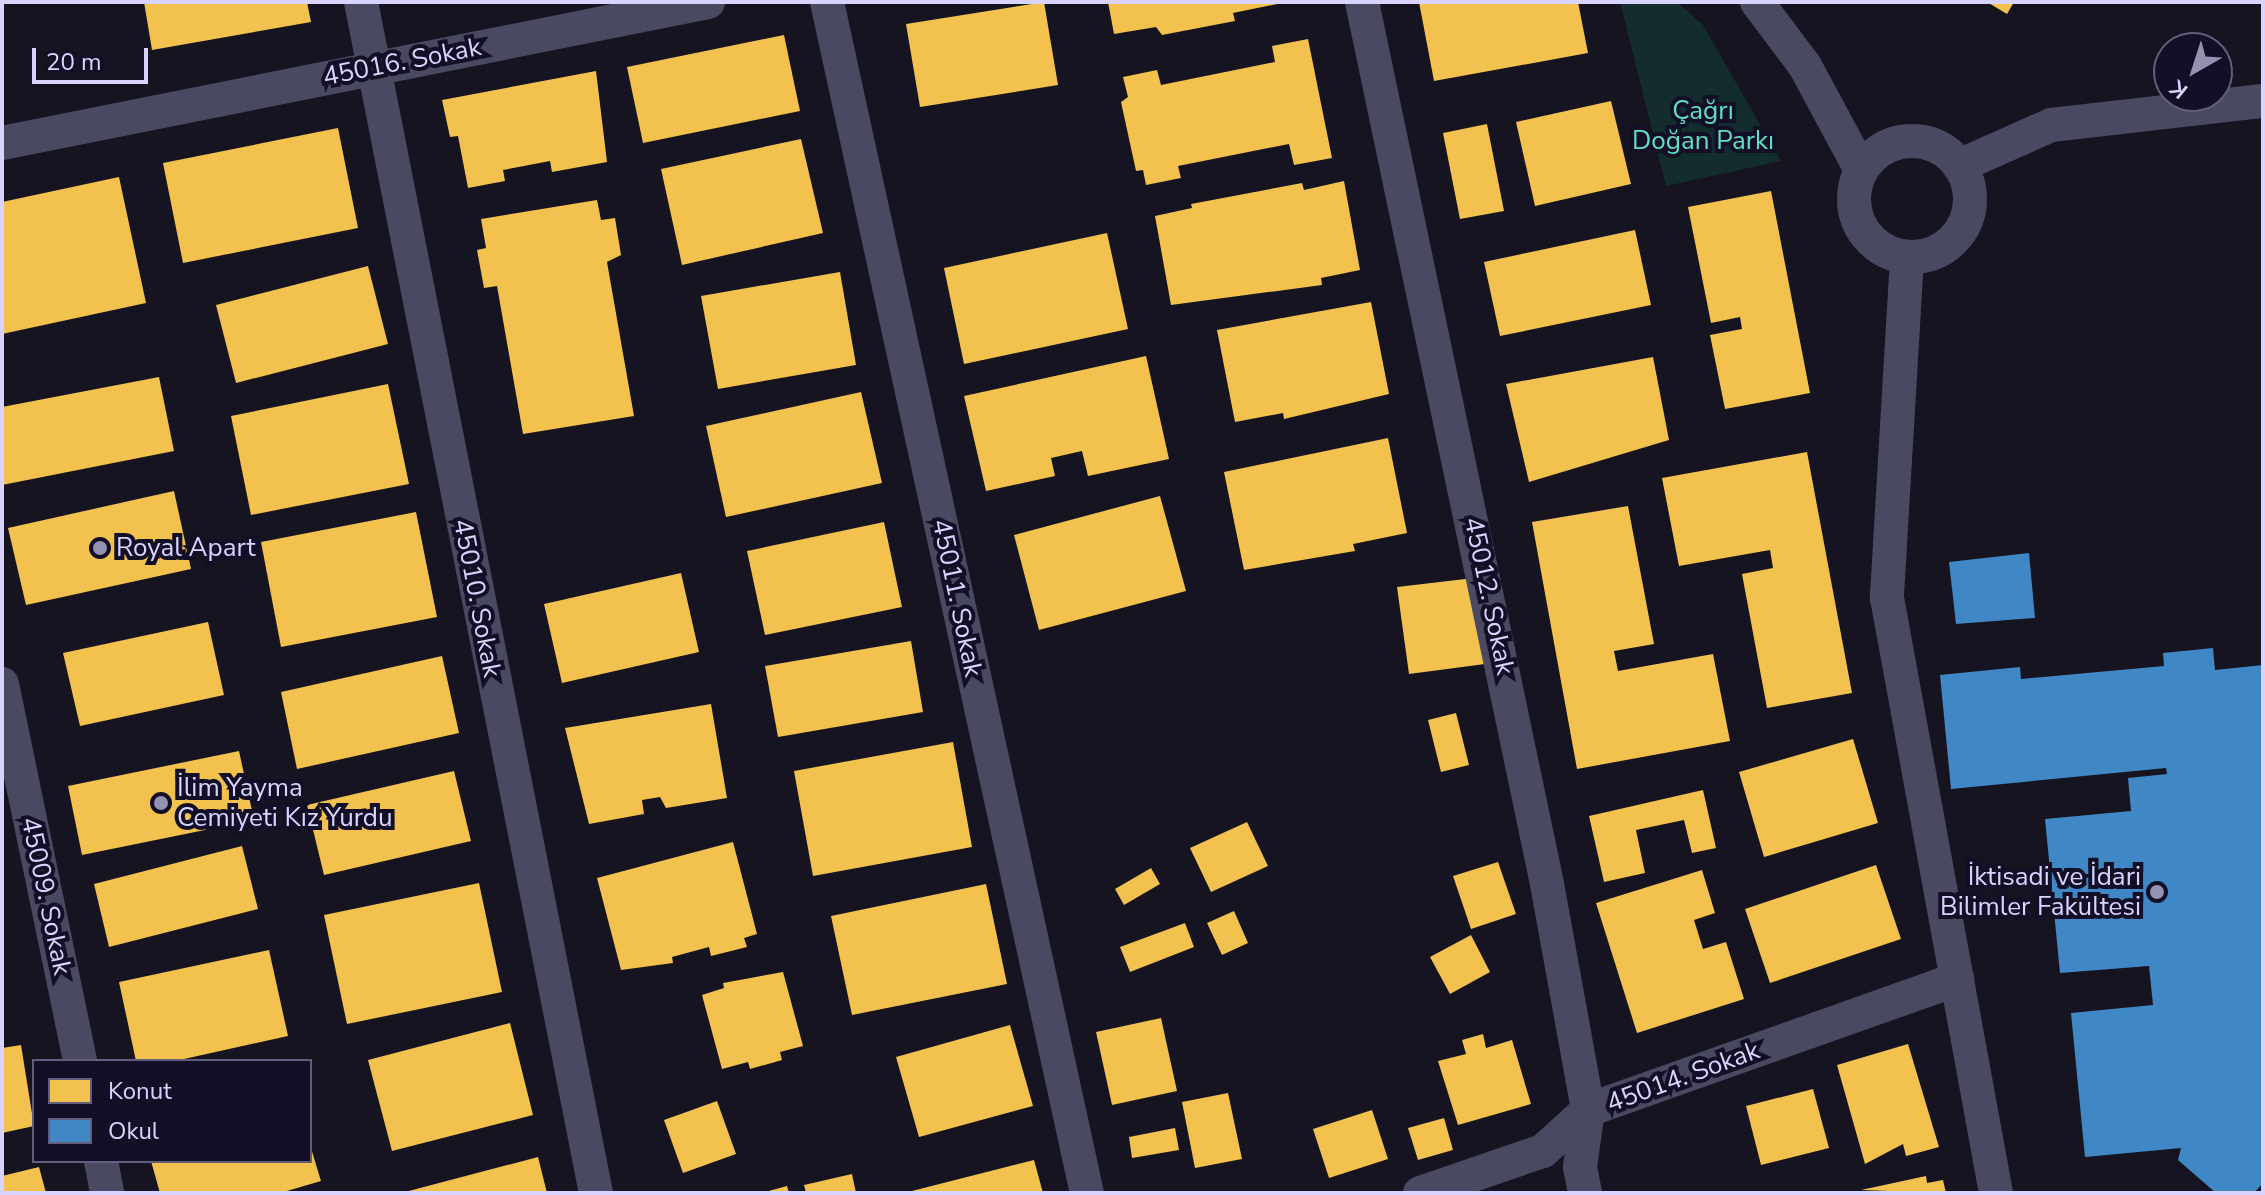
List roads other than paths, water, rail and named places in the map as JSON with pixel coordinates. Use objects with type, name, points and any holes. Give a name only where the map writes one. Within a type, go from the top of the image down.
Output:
[{"type":"street","name":"45010. Sokak","points":[[361,2],[596,1193]]},
{"type":"street","name":"45016. Sokak","points":[[2,143],[708,2]]},
{"type":"street","name":"45011. Sokak","points":[[827,2],[1087,1193]]},
{"type":"street","name":"45012. Sokak","points":[[1362,2],[1494,617],[1588,1110],[1580,1167],[1585,1193]]},
{"type":"street","points":[[1757,2],[1805,66],[1861,170]]},
{"type":"street","points":[[1959,166],[2051,125],[2263,101]]},
{"type":"street","points":[[1909,141],[1946,152],[1959,166],[1971,201],[1958,236],[1926,256],[1907,258],[1872,242],[1860,226],[1855,198],[1861,170],[1874,155],[1909,141]]},
{"type":"street","points":[[1907,258],[1887,598],[1996,1193]]},
{"type":"street","name":"45009. Sokak","points":[[2,684],[80,1059]]},
{"type":"street","name":"45014. Sokak","points":[[1420,1193],[1543,1151],[1588,1110],[1957,979]]},
{"type":"street","points":[[101,1163],[107,1193]]},
{"type":"place","name":"Royal Apart","points":[[100,548]]},
{"type":"place","name":"İlim Yayma Cemiyeti Kız Yurdu","points":[[161,803]]},
{"type":"place","name":"İktisadi ve İdari Bilimler Fakültesi","points":[[2157,892]]},
{"type":"park label","name":"Çağrı Doğan Parkı","points":[[1703,126]]}]
